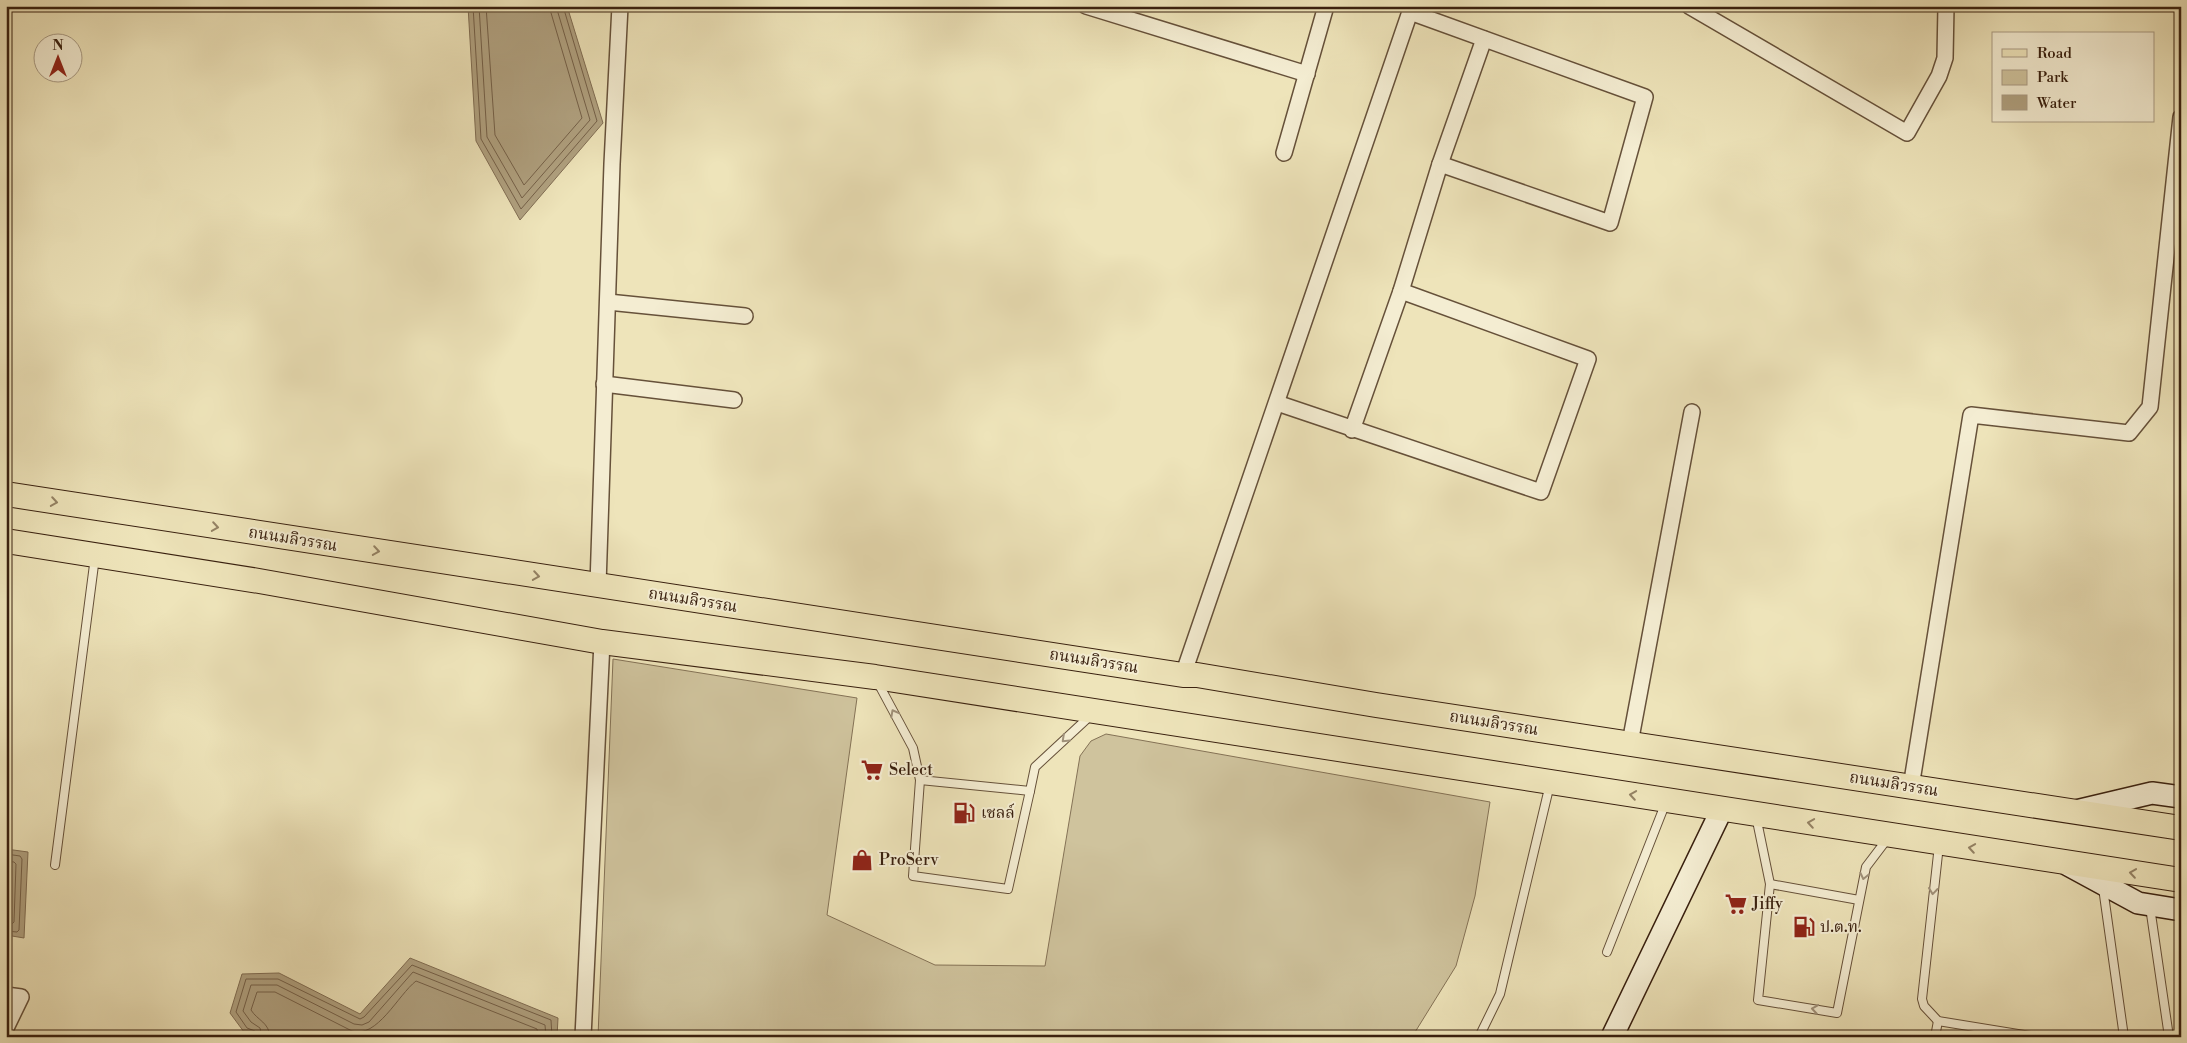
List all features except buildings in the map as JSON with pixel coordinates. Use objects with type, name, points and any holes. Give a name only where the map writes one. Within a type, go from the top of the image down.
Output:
[{"type":"main road","name":"ถนนมลิวรรณ","points":[[6,494],[2181,828]]},
{"type":"main road","points":[[6,542],[259,581],[602,642],[875,677],[2181,880]]},
{"type":"street","points":[[598,585],[612,164],[620,6]]},
{"type":"street","points":[[1086,6],[1307,74]]},
{"type":"street","points":[[1284,153],[1326,6]]},
{"type":"street","points":[[1689,6],[1783,63],[1907,133],[1938,76],[1945,58],[1946,6]]},
{"type":"street","points":[[1183,675],[1411,9],[1484,39],[1645,97],[1610,223],[1440,164]]},
{"type":"street","points":[[1352,430],[1401,291],[1440,164],[1484,39]]},
{"type":"street","points":[[1911,787],[1971,415],[2129,433],[2150,408],[2181,117]]},
{"type":"street","points":[[1277,403],[1352,430],[1541,492],[1588,359],[1401,291]]},
{"type":"street","points":[[608,302],[745,316]]},
{"type":"street","points":[[604,384],[734,400]]},
{"type":"street","points":[[1630,744],[1692,412]]},
{"type":"street","points":[[584,1037],[602,642]]},
{"type":"street","points":[[2073,812],[2152,793],[2181,797]]},
{"type":"street","points":[[1612,1037],[1722,809]]},
{"type":"street","points":[[2063,862],[2138,903],[2181,910]]},
{"type":"street","points":[[6,995],[20,997],[6,1028]]},
{"type":"lane","points":[[55,864],[95,555]]},
{"type":"lane","points":[[875,677],[913,748],[920,780],[913,876],[1008,890],[1035,767],[1095,711]]},
{"type":"lane","points":[[920,780],[1030,791]]},
{"type":"lane","points":[[1479,1037],[1500,994],[1550,782]]},
{"type":"lane","points":[[1607,952],[1667,800]]},
{"type":"lane","points":[[1755,814],[1770,884],[1758,1000],[1837,1013],[1866,868],[1891,835]]},
{"type":"lane","points":[[1939,843],[1922,999],[1924,1006],[1938,1020],[2036,1037]]},
{"type":"lane","points":[[2102,883],[2124,1037]]},
{"type":"lane","points":[[1770,884],[1859,900]]},
{"type":"lane","points":[[2150,905],[2169,1037]]},
{"type":"lane","points":[[1935,1037],[1938,1020]]},
{"type":"green space","points":[[613,659],[857,698],[827,915],[935,965],[1045,966],[1080,756],[1091,741],[1106,734],[1490,802],[1475,896],[1456,966],[1412,1037],[598,1037]]},
{"type":"water","points":[[468,6],[567,6],[603,123],[520,220],[476,141]]},
{"type":"water","points":[[6,849],[28,852],[24,938],[6,935]]},
{"type":"water","points":[[410,958],[558,1018],[557,1037],[258,1037],[244,1032],[230,1013],[242,974],[279,973],[360,1014]]},
{"type":"place","name":"Select","points":[[872,770]]},
{"type":"place","name":"เชลล์","points":[[964,813]]},
{"type":"place","name":"ProServ","points":[[862,860]]},
{"type":"place","name":"Jiffy","points":[[1736,904]]},
{"type":"place","name":"ป.ต.ท.","points":[[1804,927]]}]
